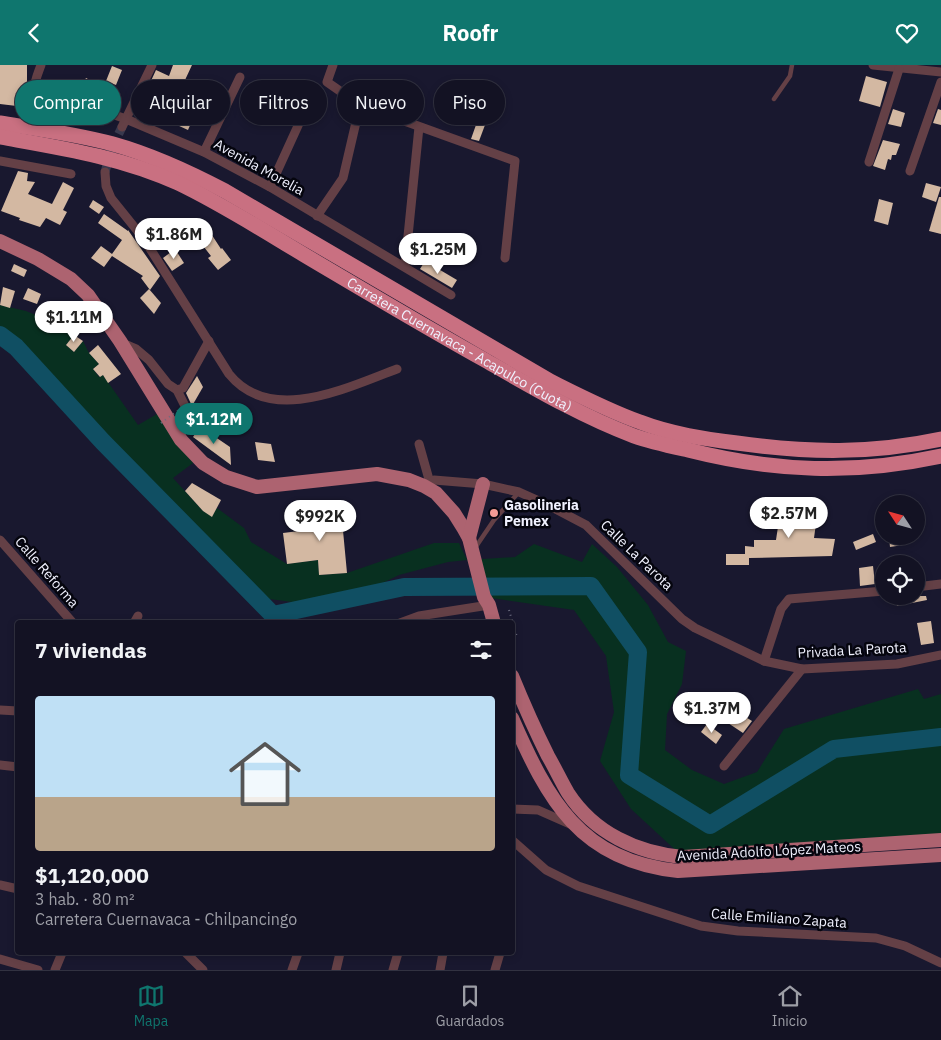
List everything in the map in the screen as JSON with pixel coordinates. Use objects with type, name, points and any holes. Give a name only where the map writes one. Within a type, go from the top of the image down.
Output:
[{"type":"highway","name":"Carretera Cuernavaca - Acapulco (Cuota)","points":[[0,123],[77,135],[114,145],[185,170],[225,191],[550,381],[594,403],[641,423],[678,433],[721,441],[789,450],[881,449],[941,439]]},
{"type":"highway","name":"Carretera Cuernavaca - Acapulco (Cuota)","points":[[0,137],[75,150],[112,159],[179,184],[218,204],[545,395],[636,436],[718,458],[787,468],[832,469],[880,466],[941,455]]},
{"type":"main road","points":[[0,241],[38,259],[71,279],[88,295],[120,341],[181,440],[203,463],[226,477],[257,487],[377,475],[427,484],[454,513],[472,549],[484,600],[493,620]]},
{"type":"main road","points":[[472,549],[483,484]]},
{"type":"main road","points":[[484,600],[485,620]]},
{"type":"main road","name":"Avenida Adolfo López Mateos","points":[[515,683],[542,744],[568,793],[597,826],[632,847],[657,854],[683,857],[941,840]]},
{"type":"main road","name":"Avenida Adolfo López Mateos","points":[[515,725],[528,755],[547,789],[560,809],[576,827],[597,844],[622,858],[650,867],[678,871],[941,855]]},
{"type":"street","name":"Avenida Morelia","points":[[41,65],[35,82],[34,93],[38,99],[47,104],[98,111],[124,123],[204,152],[270,187],[451,295]]},
{"type":"street","points":[[124,123],[152,65]]},
{"type":"street","points":[[332,65],[327,82],[337,89]]},
{"type":"street","points":[[873,65],[941,73]]},
{"type":"street","points":[[869,162],[899,69]]},
{"type":"street","points":[[204,152],[240,77]]},
{"type":"street","points":[[910,171],[941,82]]},
{"type":"street","points":[[270,187],[298,125]]},
{"type":"street","points":[[317,216],[343,177],[355,125]]},
{"type":"street","points":[[414,125],[515,161],[505,258]]},
{"type":"street","points":[[405,266],[419,127]]},
{"type":"street","points":[[0,161],[70,174]]},
{"type":"street","points":[[105,173],[106,186],[111,198],[144,239],[237,384],[267,398],[282,400],[310,399],[335,392],[397,369]]},
{"type":"street","points":[[120,341],[136,349],[149,359],[168,384],[177,390],[196,428]]},
{"type":"street","points":[[177,390],[183,388],[209,341]]},
{"type":"street","points":[[419,444],[427,484]]},
{"type":"street","name":"Calle La Parota","points":[[427,484],[434,481],[483,484],[519,492],[586,525],[682,619],[695,628],[764,661]]},
{"type":"street","name":"Calle Reforma","points":[[0,540],[70,620]]},
{"type":"street","points":[[925,586],[941,585]]},
{"type":"street","points":[[764,661],[781,609],[789,599],[875,592]]},
{"type":"street","points":[[408,620],[484,600]]},
{"type":"street","name":"Privada La Parota","points":[[764,661],[802,669],[897,664],[941,655]]},
{"type":"street","points":[[724,765],[802,669]]},
{"type":"street","points":[[0,710],[15,711]]},
{"type":"street","points":[[0,765],[15,767]]},
{"type":"street","points":[[515,809],[538,810],[576,827]]},
{"type":"street","name":"Calle Emiliano Zapata","points":[[515,843],[546,870],[578,886],[701,926],[738,931],[876,938],[905,946],[941,963]]},
{"type":"street","points":[[0,885],[15,888]]},
{"type":"street","points":[[55,970],[61,955]]},
{"type":"street","points":[[188,955],[203,970]]},
{"type":"street","points":[[292,970],[297,955]]},
{"type":"street","points":[[336,970],[340,955]]},
{"type":"street","points":[[393,970],[397,955]]},
{"type":"street","points":[[440,970],[443,955]]},
{"type":"street","points":[[496,970],[500,955]]},
{"type":"street","points":[[0,959],[38,970]]},
{"type":"lane","points":[[774,99],[790,76],[792,65]]},
{"type":"lane","points":[[472,549],[519,492]]},
{"type":"path","points":[[160,423],[180,409]]},
{"type":"path","points":[[509,609],[512,620]]},
{"type":"green space","points":[[0,305],[26,311],[48,320],[74,335],[66,345],[74,352],[83,341],[89,353],[99,364],[93,369],[99,377],[103,375],[138,425],[157,414],[193,463],[173,478],[203,511],[212,516],[217,508],[244,528],[251,542],[287,564],[318,560],[319,575],[347,573],[434,543],[459,543],[467,560],[448,562],[399,575],[356,596],[307,604],[262,598],[228,576],[118,448],[83,413],[25,349],[0,335]]},
{"type":"green space","points":[[534,544],[582,562],[592,544],[617,567],[648,605],[668,642],[686,651],[682,684],[667,714],[665,750],[692,770],[724,784],[757,772],[784,729],[918,689],[924,699],[941,694],[941,840],[683,857],[631,809],[600,761],[614,712],[606,656],[574,610],[484,597],[467,560],[515,557]]},
{"type":"building","points":[[0,65],[27,65],[27,80],[15,80],[15,106],[0,104]]},
{"type":"building","points":[[173,65],[192,65],[185,80],[151,80],[156,70],[169,76]]},
{"type":"building","points":[[112,66],[122,70],[118,80],[106,80]]},
{"type":"building","points":[[866,76],[887,82],[880,107],[859,101]]},
{"type":"building","points":[[893,109],[905,113],[901,127],[888,124]]},
{"type":"building","points":[[938,109],[941,110],[941,125],[933,123]]},
{"type":"building","points":[[177,125],[190,125],[188,130]]},
{"type":"building","points":[[476,125],[485,125],[479,141],[471,139]]},
{"type":"building","points":[[883,140],[900,144],[896,155],[892,155],[891,160],[888,159],[885,170],[873,166]]},
{"type":"building","points":[[18,171],[28,173],[27,181],[35,182],[28,194],[52,204],[63,182],[74,188],[63,210],[67,212],[60,225],[46,218],[40,227],[1,211]]},
{"type":"building","points":[[926,183],[941,187],[936,202],[922,197]]},
{"type":"building","points":[[939,197],[941,197],[941,234],[929,231]]},
{"type":"building","points":[[879,199],[893,203],[888,225],[874,221]]},
{"type":"building","points":[[93,200],[104,207],[99,214],[89,207]]},
{"type":"building","points":[[104,214],[128,230],[160,276],[150,290],[141,278],[143,276],[112,256],[104,267],[91,258],[101,246],[112,254],[122,240],[98,223]]},
{"type":"building","points":[[208,229],[231,260],[218,270],[208,258],[211,256],[196,237]]},
{"type":"building","points":[[175,249],[184,263],[172,271],[163,258]]},
{"type":"building","points":[[425,261],[457,280],[452,288],[420,269]]},
{"type":"building","points":[[14,264],[27,270],[24,277],[11,271]]},
{"type":"building","points":[[3,287],[15,291],[10,308],[0,305]]},
{"type":"building","points":[[28,288],[41,294],[37,304],[23,299]]},
{"type":"building","points":[[149,289],[161,303],[154,314],[140,298]]},
{"type":"building","points":[[55,301],[64,310],[57,317],[48,307]]},
{"type":"building","points":[[74,335],[83,341],[74,352],[66,345]]},
{"type":"building","points":[[98,345],[121,374],[108,383],[103,375],[100,377],[93,369],[99,364],[89,353]]},
{"type":"building","points":[[197,376],[203,387],[192,406],[186,393]]},
{"type":"building","points":[[203,408],[211,422],[202,426],[195,412]]},
{"type":"building","points":[[202,428],[230,447],[231,465],[193,437],[201,432]]},
{"type":"building","points":[[255,442],[271,444],[275,462],[258,460]]},
{"type":"building","points":[[192,483],[221,500],[212,517],[203,511],[185,491]]},
{"type":"building","points":[[346,507],[347,519],[342,520],[347,573],[319,575],[318,560],[287,564],[283,533],[315,529],[314,509]]},
{"type":"building","points":[[781,507],[818,509],[814,538],[835,539],[832,556],[749,558],[749,565],[726,565],[726,554],[745,554],[745,546],[754,547],[754,540],[776,540]]},
{"type":"building","points":[[873,534],[875,539],[875,542],[856,550],[853,542]]},
{"type":"building","points":[[873,566],[875,584],[860,586],[859,568]]},
{"type":"building","points":[[931,621],[934,643],[921,645],[917,623]]},
{"type":"building","points":[[736,711],[752,721],[743,733],[728,723]]},
{"type":"building","points":[[707,724],[722,735],[716,744],[701,732]]},
{"type":"waterway","points":[[0,335],[16,347],[103,442],[273,615],[404,587],[591,586],[638,652],[629,775],[710,825],[834,749],[941,737]]},
{"type":"tunnel","points":[[105,172],[112,148],[122,127]]},
{"type":"place","name":"Gasolineria Pemex","points":[[494,513]]}]
